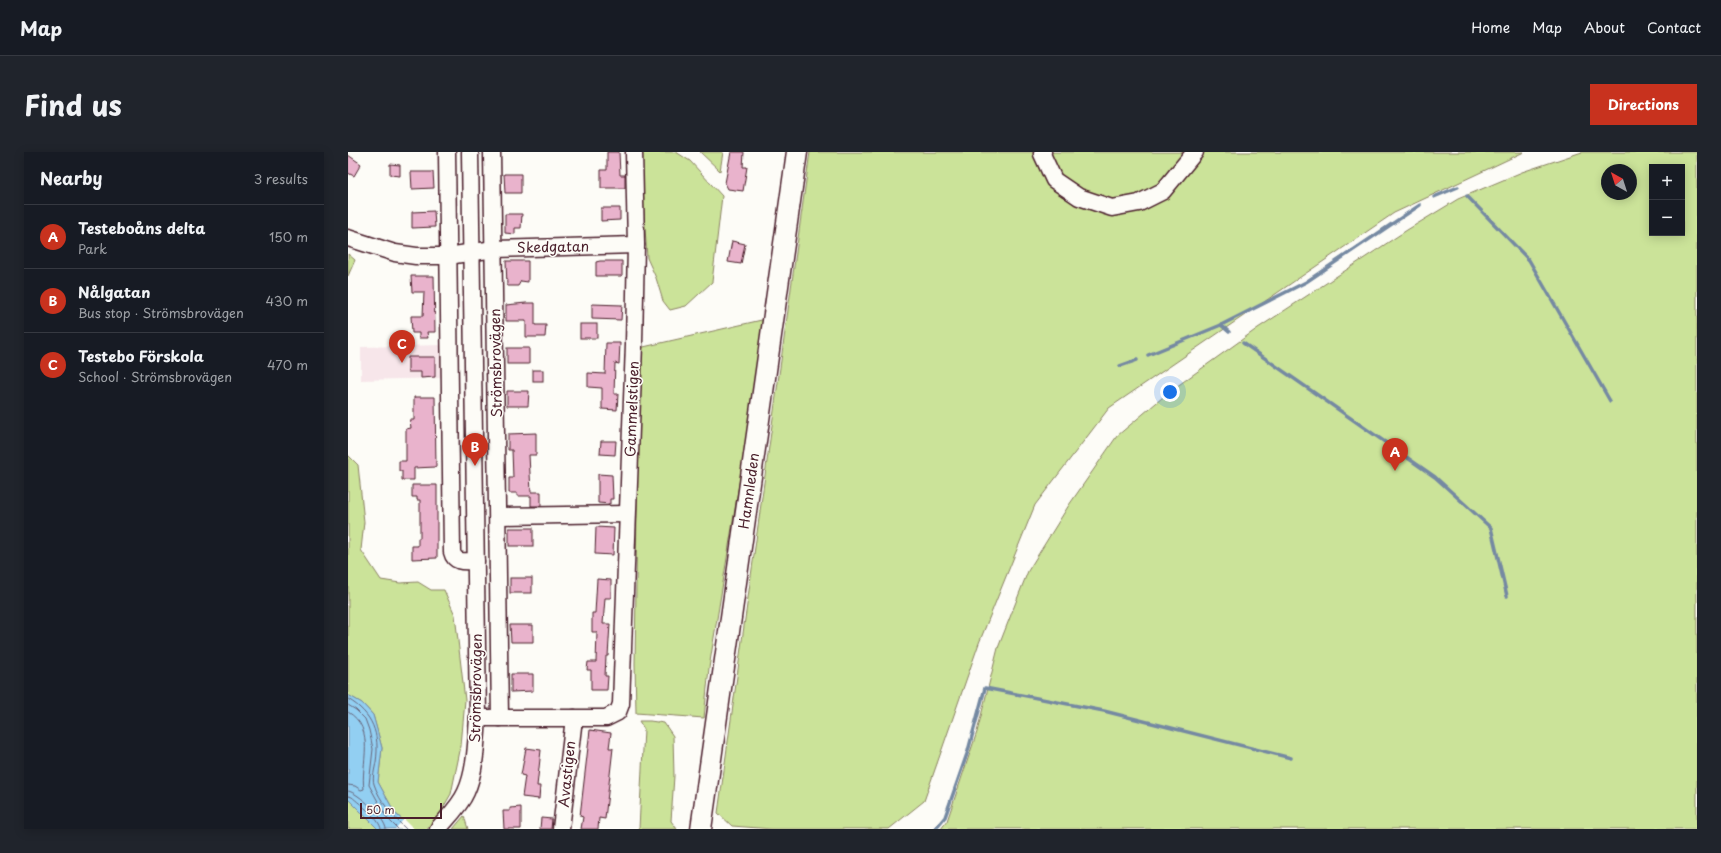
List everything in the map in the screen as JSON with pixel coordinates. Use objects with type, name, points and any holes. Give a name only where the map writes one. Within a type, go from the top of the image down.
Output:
[{"type":"main road","name":"Hamnleden","points":[[701,829],[797,152]]},
{"type":"street","points":[[447,152],[452,552],[453,556],[458,561],[476,561]]},
{"type":"street","name":"Strömsbrovägen","points":[[442,825],[458,805],[468,787],[475,758],[478,718],[470,152]]},
{"type":"street","name":"Strömsbrovägen","points":[[492,152],[500,718]]},
{"type":"street","name":"Gammelstigen","points":[[574,718],[606,718],[618,712],[623,695],[627,514],[634,344],[636,245],[634,152]]},
{"type":"street","points":[[1043,152],[1042,154],[1054,180],[1079,197],[1112,208],[1139,203],[1163,191],[1195,152]]},
{"type":"street","name":"Skedgatan","points":[[348,238],[406,255],[448,256],[494,249],[636,245]]},
{"type":"street","points":[[498,516],[627,514]]},
{"type":"street","points":[[478,718],[574,718]]},
{"type":"street","name":"Avastigen","points":[[561,829],[574,718]]},
{"type":"shaded area","points":[[443,345],[444,378],[361,380],[361,347]]},
{"type":"green space","points":[[640,152],[676,152],[690,161],[722,196],[712,282],[686,306],[670,310],[663,301],[656,278],[647,258]]},
{"type":"green space","points":[[700,152],[723,152],[720,171]]},
{"type":"green space","points":[[810,152],[1524,152],[1394,213],[1109,408],[1035,505],[979,643],[924,801],[889,829],[772,829],[732,826],[718,813]]},
{"type":"green space","points":[[1582,152],[1697,152],[1697,829],[941,829],[947,821],[977,732],[998,648],[1028,571],[1069,505],[1117,436],[1169,392],[1258,328],[1407,230],[1458,199],[1522,172]]},
{"type":"green space","points":[[348,254],[355,260],[348,276]]},
{"type":"green space","points":[[766,319],[709,668],[704,718],[636,713],[635,664],[639,348]]},
{"type":"green space","points":[[348,455],[358,465],[364,522],[361,550],[381,580],[400,583],[418,582],[431,590],[444,590],[455,615],[465,700],[461,746],[451,794],[437,818],[427,829],[412,829],[395,813],[378,782],[382,748],[373,715],[362,703],[348,695]]},
{"type":"green space","points":[[639,721],[664,723],[673,736],[674,776],[671,821],[677,829],[639,829],[644,729]]},
{"type":"green space","points":[[348,799],[378,829],[348,829]]},
{"type":"green space","points":[[464,816],[468,829],[453,829]]},
{"type":"water","points":[[348,695],[362,703],[373,715],[382,748],[378,782],[395,813],[412,829],[378,829],[348,799]]},
{"type":"pier","points":[[404,819],[414,829],[395,829]]},
{"type":"building","points":[[607,152],[619,152],[620,175],[625,175],[625,188],[601,188],[601,170],[607,170]]},
{"type":"building","points":[[731,152],[744,152],[743,167],[747,167],[743,191],[728,189],[725,183]]},
{"type":"building","points":[[348,155],[361,164],[354,176],[348,173]]},
{"type":"building","points":[[390,164],[400,165],[400,176],[390,175]]},
{"type":"building","points":[[411,172],[433,172],[434,188],[412,189]]},
{"type":"building","points":[[504,174],[521,174],[521,193],[505,193]]},
{"type":"building","points":[[601,208],[620,208],[620,220],[601,221]]},
{"type":"building","points":[[434,211],[435,227],[412,228],[412,212]]},
{"type":"building","points":[[505,214],[522,214],[521,228],[515,228],[515,234],[505,233]]},
{"type":"building","points":[[732,241],[745,244],[741,264],[728,262]]},
{"type":"building","points":[[506,261],[528,261],[528,282],[521,281],[518,286],[507,286]]},
{"type":"building","points":[[622,261],[622,276],[596,276],[596,262]]},
{"type":"building","points":[[411,276],[434,276],[435,332],[427,332],[428,338],[419,338],[419,333],[412,333],[411,316],[423,316],[424,292],[412,292]]},
{"type":"building","points":[[535,303],[535,325],[546,325],[545,337],[526,337],[526,321],[506,321],[506,305]]},
{"type":"building","points":[[592,304],[622,305],[621,320],[592,319]]},
{"type":"building","points":[[580,324],[597,324],[597,338],[580,338]]},
{"type":"building","points":[[606,343],[620,343],[619,364],[615,363],[614,394],[618,394],[617,410],[602,409],[602,388],[588,387],[588,373],[605,374]]},
{"type":"building","points":[[507,348],[529,348],[529,364],[507,364]]},
{"type":"building","points":[[408,357],[435,357],[435,377],[421,378],[421,372],[408,372]]},
{"type":"building","points":[[533,370],[543,370],[543,381],[533,381]]},
{"type":"building","points":[[507,391],[529,391],[528,406],[507,406]]},
{"type":"building","points":[[414,397],[435,397],[436,467],[414,468],[414,480],[402,480],[402,471],[399,471],[399,461],[406,461],[406,429],[411,428],[410,420],[414,420]]},
{"type":"building","points":[[536,433],[536,455],[529,455],[531,492],[541,492],[541,506],[531,506],[531,496],[517,496],[517,493],[509,493],[509,478],[513,478],[512,450],[508,450],[508,434]]},
{"type":"building","points":[[601,441],[616,441],[615,455],[600,454]]},
{"type":"building","points":[[598,474],[612,475],[613,499],[610,499],[610,504],[598,503]]},
{"type":"building","points":[[412,485],[437,485],[437,558],[412,559],[412,546],[418,546],[418,538],[420,538],[420,500],[417,500],[417,497],[412,497]]},
{"type":"building","points":[[596,527],[614,528],[613,555],[595,554]]},
{"type":"building","points":[[509,528],[533,528],[533,546],[509,546]]},
{"type":"building","points":[[510,578],[532,578],[532,593],[510,593]]},
{"type":"building","points":[[597,579],[611,580],[611,598],[605,598],[603,624],[610,624],[605,676],[608,676],[607,690],[591,690],[591,670],[587,670],[588,662],[596,662],[597,632],[592,632],[592,613],[595,613]]},
{"type":"building","points":[[510,625],[533,625],[533,642],[511,642]]},
{"type":"building","points":[[511,674],[533,674],[533,691],[511,692]]},
{"type":"building","points":[[590,730],[611,733],[609,748],[613,748],[605,819],[599,818],[598,829],[581,829],[583,817],[580,816]]},
{"type":"building","points":[[526,748],[541,750],[537,786],[540,786],[539,799],[522,797],[525,776],[521,775]]},
{"type":"building","points":[[521,807],[521,829],[504,829],[503,811],[510,811],[510,808]]},
{"type":"building","points":[[541,818],[552,819],[551,829],[540,829]]},
{"type":"waterway","points":[[1434,197],[1458,187]]},
{"type":"waterway","points":[[1467,196],[1529,260],[1610,401]]},
{"type":"waterway","points":[[1148,355],[1221,325],[1306,282],[1420,205]]},
{"type":"waterway","points":[[1221,325],[1229,332]]},
{"type":"waterway","points":[[1243,343],[1435,477],[1491,528],[1507,596]]},
{"type":"waterway","points":[[1120,366],[1137,360]]},
{"type":"waterway","points":[[935,829],[945,817],[968,751],[985,688],[1104,711],[1291,758]]},
{"type":"place","name":"Testebo Förskola","points":[[402,363]]},
{"type":"place","name":"Nålgatan","points":[[475,466]]},
{"type":"place","name":"Testeboåns delta","points":[[1395,471]]}]
